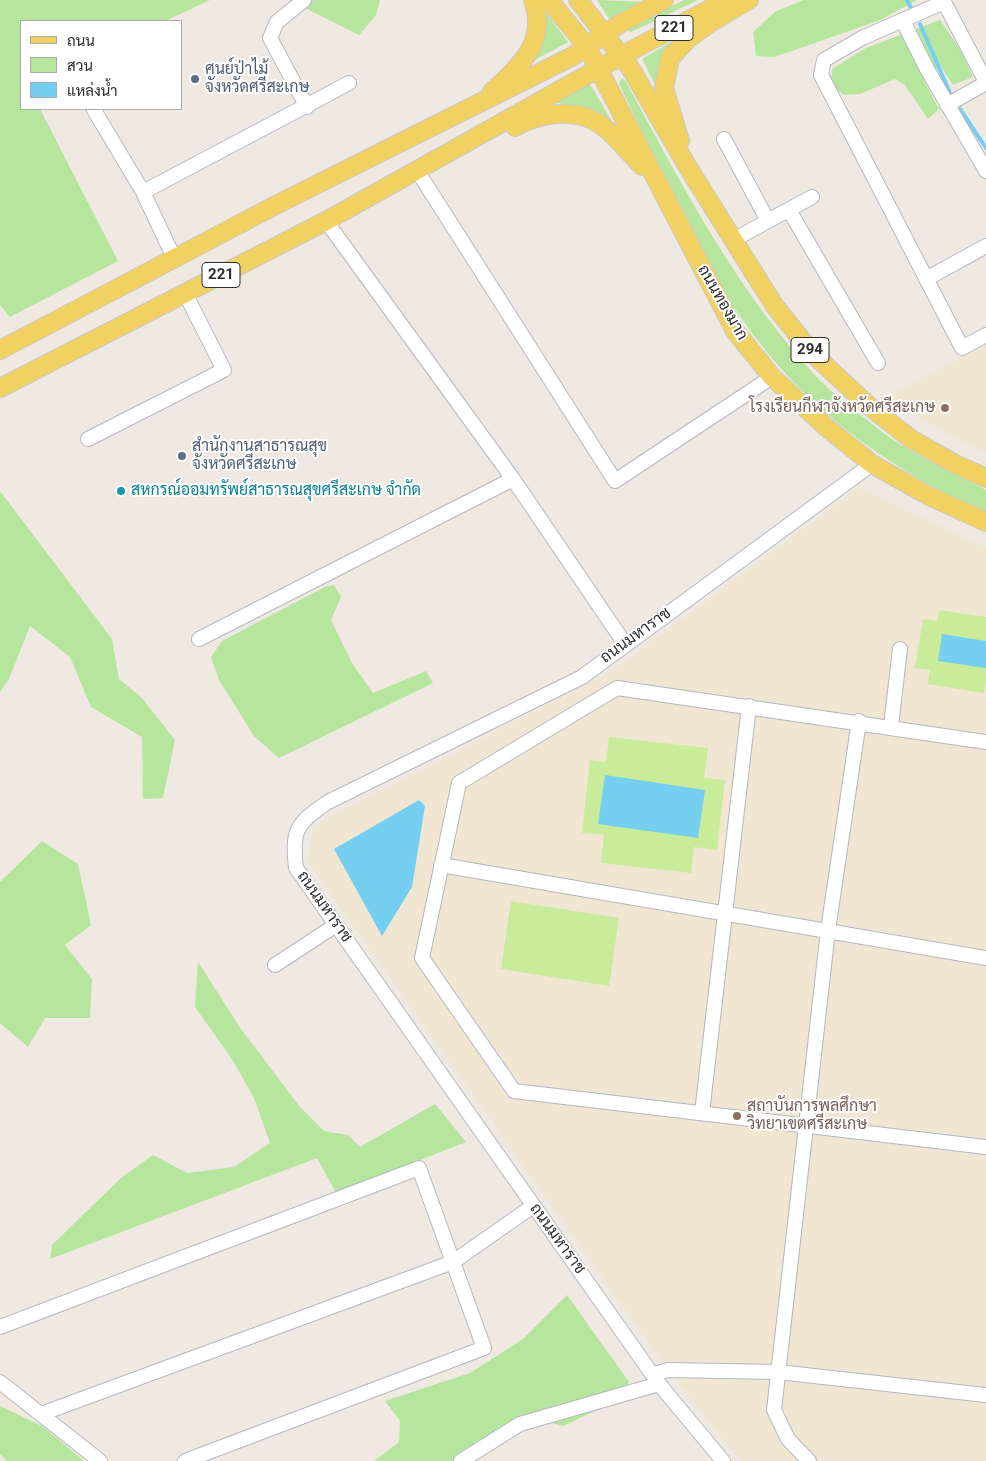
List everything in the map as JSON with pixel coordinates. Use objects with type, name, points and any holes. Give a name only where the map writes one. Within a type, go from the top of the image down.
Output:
[{"type":"main road","points":[[479,104],[526,57],[533,45],[538,16],[534,0]]},
{"type":"main road","name":"ถนนทองมาก","points":[[549,0],[587,47],[735,331],[772,377],[826,427],[872,464],[930,496],[986,522]]},
{"type":"main road","name":"294","points":[[578,0],[631,69],[689,169],[774,305],[812,353],[854,393],[911,439],[986,478]]},
{"type":"main road","name":"221","points":[[0,350],[174,258],[573,56],[604,34],[664,0]]},
{"type":"main road","name":"221","points":[[0,388],[418,172],[621,56],[727,0]]},
{"type":"main road","points":[[689,169],[664,88],[670,58],[688,39],[749,0]]},
{"type":"main road","points":[[441,158],[476,149],[527,120],[553,114],[569,114],[586,118],[603,126],[656,181]]},
{"type":"street","points":[[304,0],[277,22],[270,38],[307,107]]},
{"type":"street","points":[[947,104],[986,82],[982,65],[944,1],[862,38],[824,60],[821,75],[962,348],[986,335]]},
{"type":"street","points":[[903,21],[947,104],[986,171]]},
{"type":"street","points":[[143,192],[307,107],[349,83]]},
{"type":"street","points":[[94,110],[143,192],[174,258]]},
{"type":"street","points":[[724,139],[768,221]]},
{"type":"street","points":[[418,172],[615,481],[772,377]]},
{"type":"street","points":[[733,240],[812,197]]},
{"type":"street","points":[[789,210],[878,363]]},
{"type":"street","points":[[326,221],[513,479],[625,644]]},
{"type":"street","points":[[926,279],[986,246]]},
{"type":"street","points":[[88,438],[224,370],[185,293]]},
{"type":"street","name":"ถนนมหาราช","points":[[723,1461],[656,1379],[336,926],[296,868],[294,841],[304,818],[328,802],[582,677],[872,464]]},
{"type":"street","points":[[199,640],[513,479]]},
{"type":"street","points":[[891,726],[900,649]]},
{"type":"street","points":[[986,742],[859,721],[617,688],[459,783],[422,958],[514,1091],[986,1147]]},
{"type":"street","points":[[702,1113],[749,706]]},
{"type":"street","points":[[809,1461],[788,1439],[774,1410],[828,930],[859,721]]},
{"type":"street","points":[[441,865],[986,958]]},
{"type":"street","points":[[274,965],[336,926]]},
{"type":"street","points":[[0,1327],[419,1168],[484,1348],[185,1461]]},
{"type":"street","points":[[41,1414],[453,1262],[533,1206]]},
{"type":"street","points":[[461,1461],[520,1424],[656,1379],[668,1370],[778,1372],[986,1395]]},
{"type":"street","points":[[0,1382],[100,1461]]},
{"type":"shaded area","name":"โรงเรียนกีฬาจังหวัดศรีสะเกษ","points":[[986,345],[986,454],[922,419],[888,396]]},
{"type":"shaded area","name":"สถาบันการพลศึกษา วิทยาเขตศรีสะเกษ","points":[[859,488],[986,548],[986,1461],[741,1461],[668,1370],[308,862],[313,826],[609,673]]},
{"type":"green space","points":[[0,0],[210,0],[167,20],[20,20],[20,110],[41,110],[118,261],[10,317],[0,305]]},
{"type":"green space","points":[[289,0],[380,0],[376,15],[359,35]]},
{"type":"green space","points":[[597,0],[648,2],[610,20]]},
{"type":"green space","points":[[684,0],[698,0],[631,32],[628,31],[629,28]]},
{"type":"green space","points":[[804,0],[917,0],[880,20],[812,44],[774,57],[756,56],[753,32],[776,11]]},
{"type":"green space","points":[[545,11],[568,42],[535,60],[545,37]]},
{"type":"green space","points":[[940,20],[960,49],[973,77],[953,85],[940,65],[924,81],[939,109],[928,119],[905,85],[895,79],[860,94],[843,95],[831,83],[832,69],[866,48]]},
{"type":"green space","points":[[674,40],[660,62],[656,86],[642,59]]},
{"type":"green space","points":[[622,78],[625,80],[709,230],[732,267],[781,336],[823,384],[885,434],[927,460],[986,490],[986,512],[950,496],[916,477],[850,433],[792,380],[765,351],[724,292],[692,234],[619,84]]},
{"type":"green space","points":[[590,84],[611,120],[593,109],[556,103]]},
{"type":"green space","points":[[0,491],[112,639],[119,679],[141,697],[175,740],[163,798],[143,799],[142,737],[91,707],[70,657],[30,626],[9,679],[0,692]]},
{"type":"green space","points":[[334,585],[341,597],[331,620],[352,663],[373,693],[426,671],[433,683],[279,758],[254,736],[219,680],[211,657],[222,641],[325,587]]},
{"type":"green space","points":[[939,610],[986,617],[986,681],[984,693],[928,684],[930,670],[915,668],[923,619],[937,621]]},
{"type":"green space","points":[[609,737],[708,748],[704,778],[725,780],[717,850],[694,847],[691,873],[601,863],[604,835],[582,833],[590,760],[606,762]]},
{"type":"green space","points":[[42,841],[78,864],[91,925],[65,945],[92,979],[90,1018],[45,1018],[28,1047],[0,1023],[0,882]]},
{"type":"green space","points":[[511,901],[619,918],[609,986],[501,969]]},
{"type":"green space","points":[[198,962],[241,1029],[300,1107],[324,1131],[348,1135],[360,1147],[435,1104],[466,1142],[336,1193],[317,1158],[50,1259],[52,1245],[121,1178],[153,1155],[187,1173],[234,1167],[270,1143],[254,1098],[232,1059],[195,1007]]},
{"type":"green space","points":[[567,1295],[629,1382],[614,1402],[563,1426],[527,1416],[491,1435],[452,1461],[374,1461],[399,1442],[400,1421],[385,1401],[470,1373],[523,1339]]},
{"type":"green space","points":[[0,1406],[42,1426],[84,1461],[7,1461],[0,1454]]},
{"type":"water","points":[[942,634],[986,641],[986,668],[938,661]]},
{"type":"water","points":[[605,775],[705,790],[698,838],[598,824]]},
{"type":"water","points":[[419,800],[425,806],[412,887],[382,936],[334,849]]},
{"type":"waterway","points":[[907,0],[911,8]]},
{"type":"waterway","points":[[920,24],[950,93]]},
{"type":"waterway","points":[[960,109],[986,148]]},
{"type":"place","name":"ศูนย์ป่าไม้ จังหวัดศรีสะเกษ","points":[[195,79]]},
{"type":"place","name":"โรงเรียนกีฬาจังหวัดศรีสะเกษ","points":[[945,408]]},
{"type":"place","name":"สำนักงานสาธารณสุข จังหวัดศรีสะเกษ","points":[[182,456]]},
{"type":"place","name":"สหกรณ์ออมทรัพย์สาธารณสุขศรีสะเกษ จำกัด","points":[[121,491]]},
{"type":"place","name":"สถาบันการพลศึกษา วิทยาเขตศรีสะเกษ","points":[[737,1116]]}]
